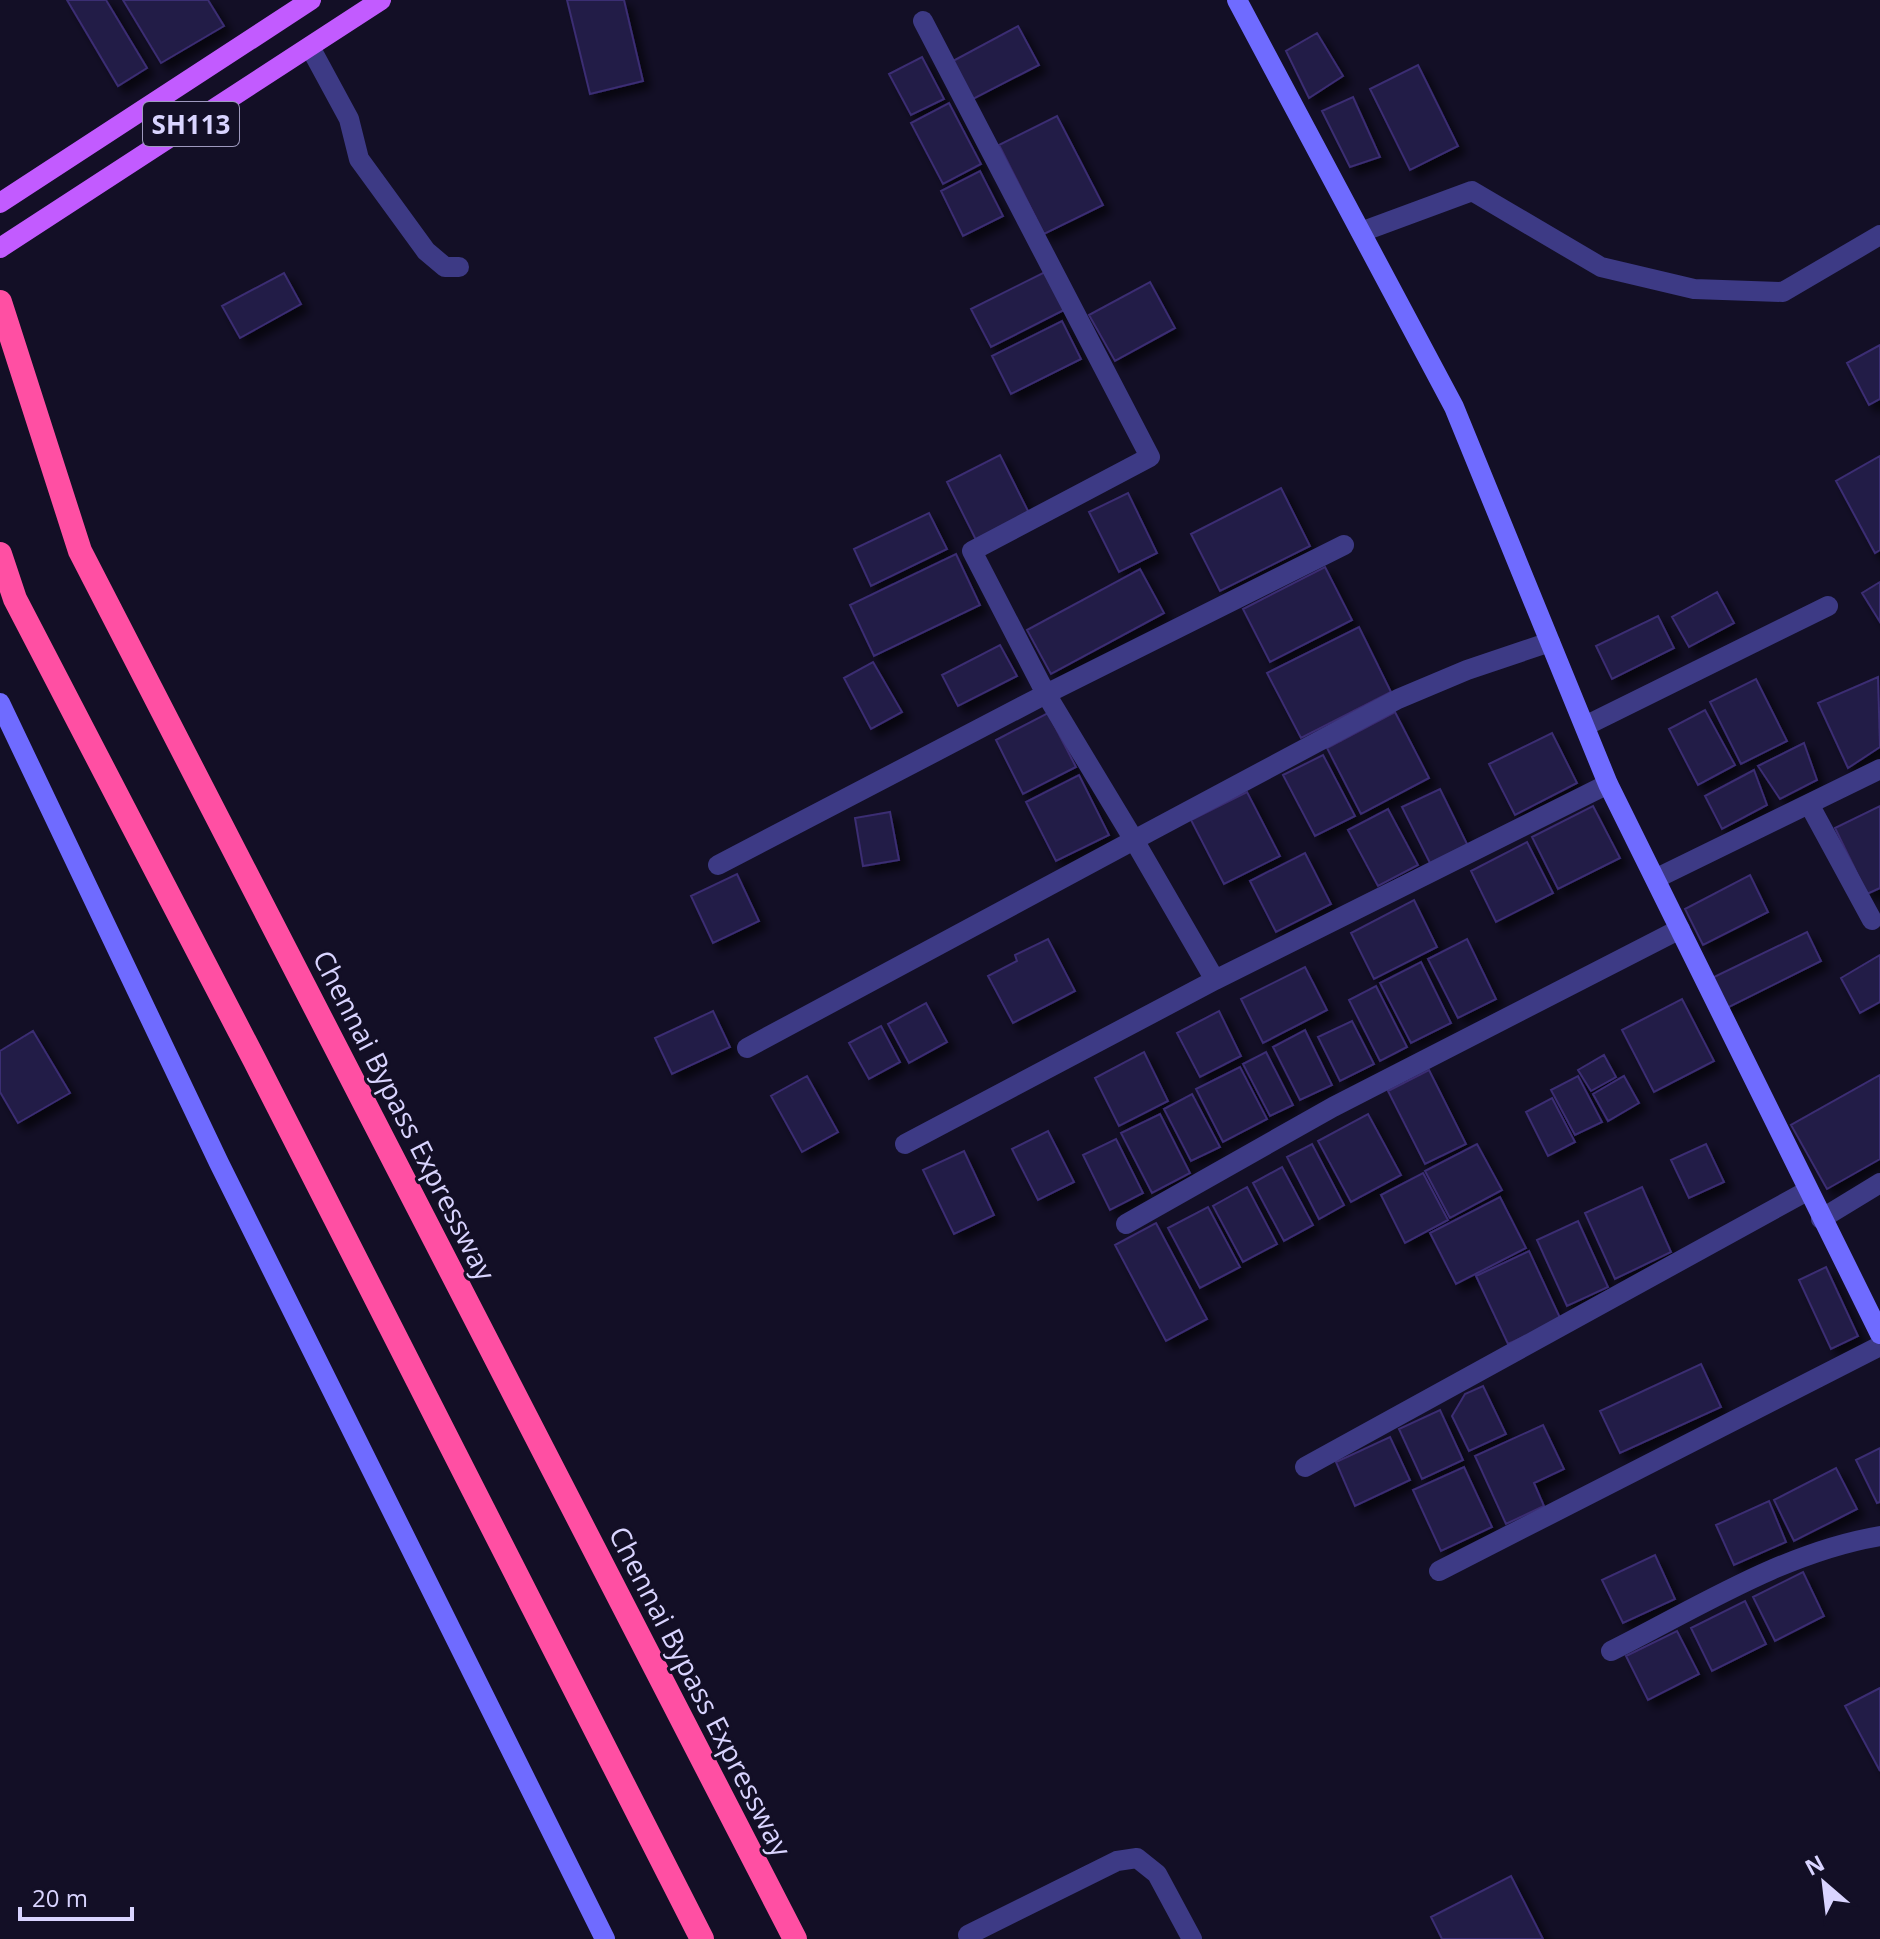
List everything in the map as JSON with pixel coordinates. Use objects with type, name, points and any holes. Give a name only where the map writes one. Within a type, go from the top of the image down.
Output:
[{"type":"highway","name":"Chennai Bypass Expressway","points":[[0,302],[80,551],[795,1939]]},
{"type":"highway","points":[[0,554],[15,599],[255,1061],[702,1939]]},
{"type":"main road","name":"SH113","points":[[0,203],[311,0]]},
{"type":"main road","name":"SH113","points":[[0,248],[381,0]]},
{"type":"street","points":[[1237,0],[1454,407],[1608,784],[1880,1334]]},
{"type":"street","points":[[923,21],[1150,457],[972,551],[1046,694],[1215,980]]},
{"type":"street","points":[[310,47],[349,119],[359,159],[426,251],[445,267],[459,267]]},
{"type":"street","points":[[1361,232],[1472,191],[1601,267],[1694,289],[1783,292],[1880,235]]},
{"type":"street","points":[[718,865],[1046,694],[1344,545]]},
{"type":"street","points":[[1585,726],[1828,606]]},
{"type":"street","points":[[747,1048],[1398,699],[1467,670],[1550,642]]},
{"type":"street","points":[[0,703],[219,1163],[605,1939]]},
{"type":"street","points":[[1657,878],[1880,769]]},
{"type":"street","points":[[905,1144],[1215,980],[1608,784]]},
{"type":"street","points":[[1809,804],[1872,920]]},
{"type":"street","points":[[1126,1224],[1333,1107],[1680,929]]},
{"type":"street","points":[[1821,1219],[1880,1183]]},
{"type":"street","points":[[1305,1467],[1807,1191]]},
{"type":"street","points":[[1439,1571],[1880,1346]]},
{"type":"street","points":[[1611,1651],[1784,1564],[1848,1541],[1880,1536]]},
{"type":"street","points":[[968,1935],[1117,1861],[1137,1858],[1157,1874],[1192,1939]]},
{"type":"building","points":[[67,0],[106,0],[147,68],[118,86]]},
{"type":"building","points":[[123,0],[208,0],[224,26],[161,63]]},
{"type":"building","points":[[567,0],[624,0],[643,81],[590,94]]},
{"type":"building","points":[[1018,26],[1039,65],[973,99],[953,61]]},
{"type":"building","points":[[1317,33],[1343,76],[1309,98],[1286,51]]},
{"type":"building","points":[[922,57],[944,99],[911,115],[889,74]]},
{"type":"building","points":[[1418,65],[1458,146],[1410,170],[1370,89]]},
{"type":"building","points":[[1353,97],[1380,157],[1350,167],[1322,111]]},
{"type":"building","points":[[949,103],[981,164],[943,184],[911,123]]},
{"type":"building","points":[[1057,116],[1103,205],[1044,234],[999,145]]},
{"type":"building","points":[[980,171],[1003,216],[963,236],[941,191]]},
{"type":"building","points":[[1047,271],[1066,309],[991,347],[971,309]]},
{"type":"building","points":[[284,273],[301,304],[240,338],[222,306]]},
{"type":"building","points":[[1150,282],[1175,328],[1115,361],[1089,315]]},
{"type":"building","points":[[1062,321],[1081,359],[1011,394],[992,356]]},
{"type":"building","points":[[1880,345],[1880,399],[1869,405],[1847,363]]},
{"type":"building","points":[[1000,455],[1029,513],[976,540],[947,482]]},
{"type":"building","points":[[1880,456],[1880,550],[1875,553],[1836,481]]},
{"type":"building","points":[[1281,488],[1310,546],[1220,591],[1191,534]]},
{"type":"building","points":[[1128,493],[1157,553],[1119,572],[1089,512]]},
{"type":"building","points":[[929,513],[947,549],[871,586],[854,549]]},
{"type":"building","points":[[956,554],[980,605],[874,656],[850,605]]},
{"type":"building","points":[[1325,567],[1352,620],[1270,662],[1243,609]]},
{"type":"building","points":[[1140,569],[1164,613],[1051,674],[1027,630]]},
{"type":"building","points":[[1880,582],[1880,622],[1862,593]]},
{"type":"building","points":[[1717,592],[1734,623],[1689,647],[1672,617]]},
{"type":"building","points":[[1658,616],[1674,648],[1612,679],[1596,646]]},
{"type":"building","points":[[1359,627],[1391,692],[1301,738],[1267,673]]},
{"type":"building","points":[[1000,645],[1017,676],[958,706],[942,675]]},
{"type":"building","points":[[873,662],[902,712],[871,729],[844,678]]},
{"type":"building","points":[[1878,677],[1880,747],[1848,768],[1818,703]]},
{"type":"building","points":[[1756,679],[1787,741],[1741,764],[1710,702]]},
{"type":"building","points":[[1705,710],[1735,765],[1698,785],[1669,729]]},
{"type":"building","points":[[1395,712],[1429,778],[1361,814],[1327,748]]},
{"type":"building","points":[[1048,713],[1076,767],[1023,794],[996,740]]},
{"type":"building","points":[[1552,733],[1577,783],[1515,815],[1489,764]]},
{"type":"building","points":[[1804,743],[1817,780],[1780,799],[1758,766]]},
{"type":"building","points":[[1323,755],[1355,816],[1315,836],[1283,775]]},
{"type":"building","points":[[1754,770],[1767,805],[1722,829],[1705,796]]},
{"type":"building","points":[[1079,775],[1109,835],[1056,861],[1026,802]]},
{"type":"building","points":[[1440,789],[1468,846],[1431,865],[1402,807]]},
{"type":"building","points":[[1247,792],[1280,856],[1224,884],[1191,820]]},
{"type":"building","points":[[1593,806],[1620,858],[1558,889],[1532,837]]},
{"type":"building","points":[[1880,806],[1880,888],[1867,894],[1835,828]]},
{"type":"building","points":[[1388,809],[1418,865],[1378,886],[1348,830]]},
{"type":"building","points":[[890,812],[899,860],[863,866],[855,818]]},
{"type":"building","points":[[1527,842],[1553,893],[1496,922],[1471,871]]},
{"type":"building","points":[[1305,853],[1331,904],[1276,932],[1250,881]]},
{"type":"building","points":[[737,874],[759,921],[713,943],[691,896]]},
{"type":"building","points":[[1750,875],[1768,912],[1703,945],[1685,909]]},
{"type":"building","points":[[1414,900],[1437,947],[1374,979],[1351,933]]},
{"type":"building","points":[[1807,932],[1821,961],[1725,1009],[1710,979]]},
{"type":"building","points":[[1048,939],[1075,991],[1013,1023],[988,976],[1017,961],[1015,955]]},
{"type":"building","points":[[1467,939],[1496,999],[1458,1018],[1428,959]]},
{"type":"building","points":[[1880,955],[1880,1002],[1860,1013],[1841,978]]},
{"type":"building","points":[[1421,962],[1451,1023],[1411,1043],[1380,983]]},
{"type":"building","points":[[1305,967],[1327,1010],[1263,1043],[1241,999]]},
{"type":"building","points":[[1376,986],[1407,1047],[1380,1061],[1349,1000]]},
{"type":"building","points":[[1682,999],[1714,1061],[1654,1092],[1622,1030]]},
{"type":"building","points":[[926,1003],[947,1042],[909,1063],[888,1024]]},
{"type":"building","points":[[713,1011],[730,1047],[672,1074],[655,1038]]},
{"type":"building","points":[[1219,1011],[1241,1056],[1200,1077],[1177,1033]]},
{"type":"building","points":[[1352,1021],[1374,1064],[1340,1081],[1318,1037]]},
{"type":"building","points":[[881,1026],[900,1062],[869,1079],[849,1043]]},
{"type":"building","points":[[1305,1030],[1332,1085],[1300,1100],[1273,1047]]},
{"type":"building","points":[[33,1031],[70,1093],[18,1123],[0,1092],[0,1051]]},
{"type":"building","points":[[1144,1052],[1168,1101],[1119,1126],[1095,1078]]},
{"type":"building","points":[[1266,1052],[1293,1105],[1270,1116],[1243,1064]]},
{"type":"building","points":[[1604,1055],[1616,1077],[1591,1091],[1578,1070]]},
{"type":"building","points":[[1240,1067],[1267,1119],[1223,1142],[1196,1089]]},
{"type":"building","points":[[1429,1070],[1466,1144],[1425,1164],[1388,1091]]},
{"type":"building","points":[[1880,1075],[1880,1159],[1827,1189],[1791,1125]]},
{"type":"building","points":[[807,1076],[838,1132],[802,1152],[771,1096]]},
{"type":"building","points":[[1578,1076],[1602,1122],[1575,1135],[1551,1090]]},
{"type":"building","points":[[1624,1076],[1639,1103],[1608,1121],[1593,1094]]},
{"type":"building","points":[[1192,1094],[1220,1147],[1191,1161],[1164,1109]]},
{"type":"building","points":[[1552,1098],[1575,1142],[1548,1156],[1526,1112]]},
{"type":"building","points":[[1160,1114],[1190,1173],[1152,1193],[1121,1133]]},
{"type":"building","points":[[1368,1114],[1401,1175],[1351,1202],[1318,1141]]},
{"type":"building","points":[[1048,1131],[1074,1182],[1038,1200],[1012,1149]]},
{"type":"building","points":[[1116,1139],[1143,1193],[1110,1210],[1083,1155]]},
{"type":"building","points":[[1312,1144],[1344,1205],[1319,1219],[1287,1157]]},
{"type":"building","points":[[1477,1144],[1502,1190],[1450,1218],[1425,1171]]},
{"type":"building","points":[[1706,1144],[1724,1182],[1689,1198],[1671,1160]]},
{"type":"building","points":[[964,1151],[994,1215],[954,1234],[923,1170]]},
{"type":"building","points":[[1282,1167],[1313,1225],[1284,1241],[1253,1183]]},
{"type":"building","points":[[1423,1173],[1448,1220],[1405,1243],[1381,1195]]},
{"type":"building","points":[[1247,1187],[1277,1244],[1243,1262],[1213,1206]]},
{"type":"building","points":[[1642,1187],[1671,1252],[1615,1279],[1585,1213]]},
{"type":"building","points":[[1500,1197],[1526,1248],[1456,1284],[1430,1233]]},
{"type":"building","points":[[1208,1207],[1240,1267],[1200,1288],[1168,1228]]},
{"type":"building","points":[[1578,1221],[1608,1287],[1567,1306],[1537,1240]]},
{"type":"building","points":[[1156,1223],[1207,1319],[1166,1341],[1115,1245]]},
{"type":"building","points":[[1529,1251],[1561,1320],[1508,1344],[1476,1276]]},
{"type":"building","points":[[1826,1267],[1858,1336],[1831,1349],[1799,1280]]},
{"type":"building","points":[[1701,1364],[1721,1407],[1620,1453],[1600,1411]]},
{"type":"building","points":[[1483,1386],[1506,1434],[1469,1451],[1452,1416],[1465,1394]]},
{"type":"building","points":[[1440,1410],[1463,1460],[1422,1479],[1399,1429]]},
{"type":"building","points":[[1543,1425],[1564,1469],[1534,1483],[1544,1506],[1506,1524],[1475,1456]]},
{"type":"building","points":[[1390,1437],[1410,1480],[1355,1506],[1336,1462]]},
{"type":"building","points":[[1880,1448],[1880,1502],[1877,1503],[1856,1460]]},
{"type":"building","points":[[1464,1467],[1492,1527],[1441,1551],[1413,1490]]},
{"type":"building","points":[[1836,1468],[1857,1509],[1794,1541],[1774,1500]]},
{"type":"building","points":[[1769,1501],[1786,1542],[1734,1565],[1716,1525]]},
{"type":"building","points":[[1655,1555],[1675,1599],[1623,1623],[1602,1580]]},
{"type":"building","points":[[1803,1572],[1824,1616],[1775,1641],[1753,1597]]},
{"type":"building","points":[[1745,1601],[1766,1644],[1712,1671],[1691,1628]]},
{"type":"building","points":[[1677,1631],[1699,1674],[1648,1700],[1626,1656]]},
{"type":"building","points":[[1880,1688],[1880,1771],[1845,1706]]},
{"type":"building","points":[[1511,1876],[1543,1939],[1442,1939],[1431,1917]]}]
